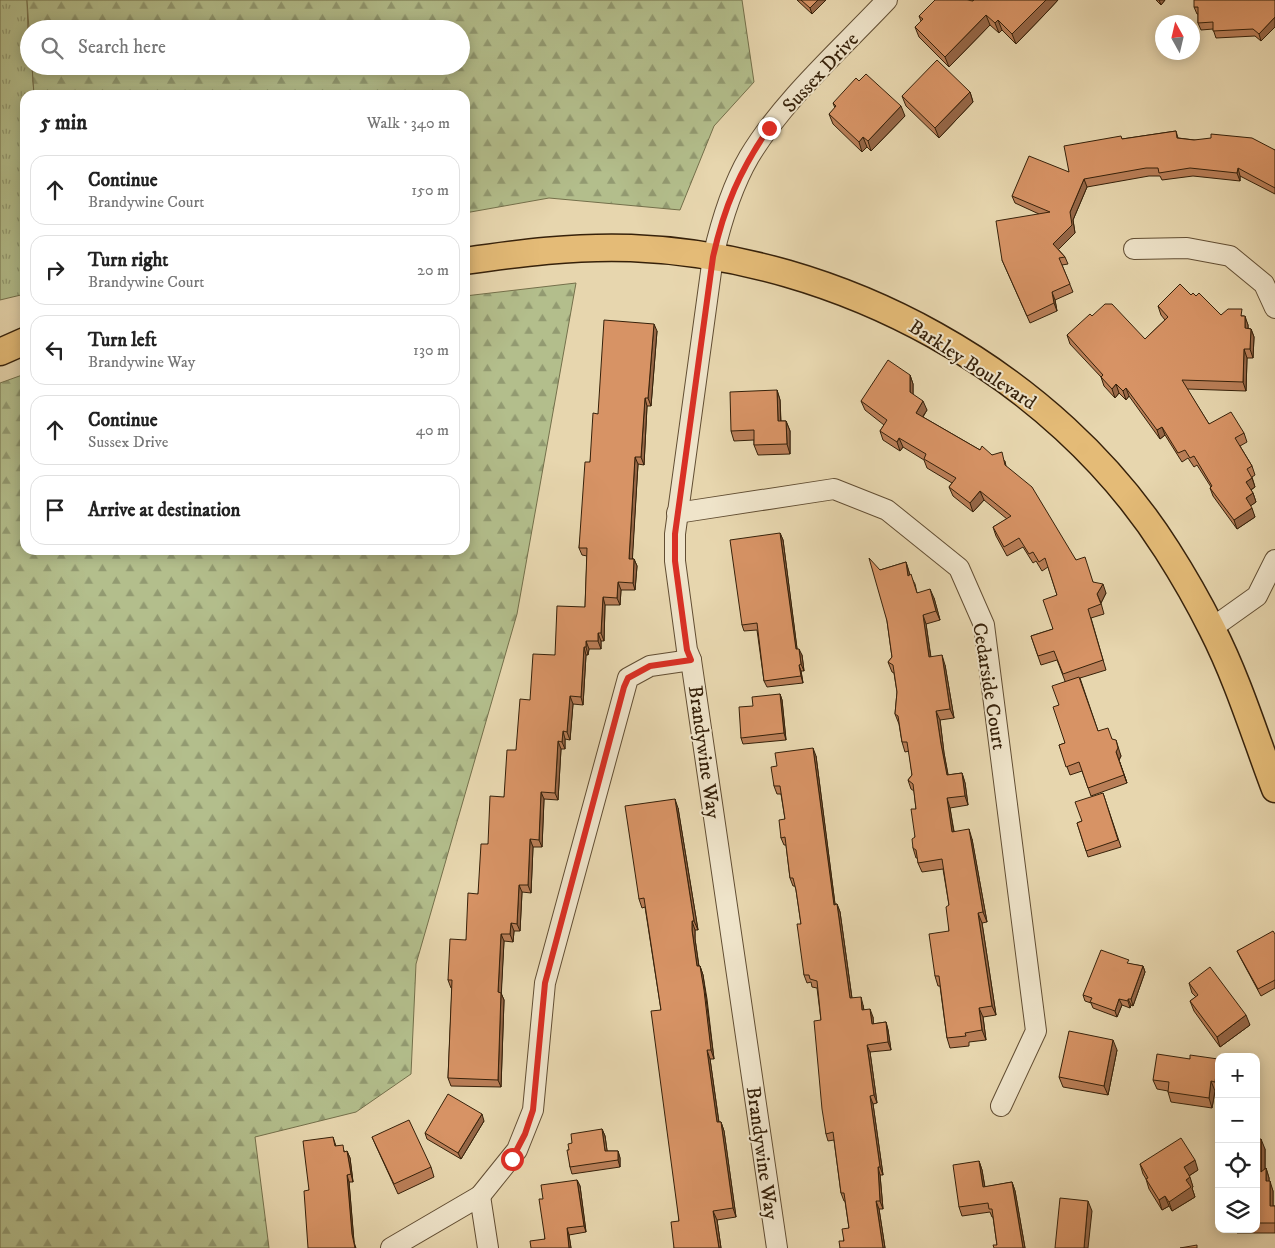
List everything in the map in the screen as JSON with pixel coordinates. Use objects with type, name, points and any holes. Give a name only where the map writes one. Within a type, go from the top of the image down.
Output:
[{"type":"main road","name":"Barkley Boulevard","points":[[470,260],[537,251],[584,248],[640,249],[713,257],[794,275],[850,294],[898,315],[939,337],[1032,401],[1072,436],[1124,492],[1166,549],[1212,628],[1275,789]]},
{"type":"main road","points":[[0,352],[20,343]]},
{"type":"street","name":"Sussex Drive","points":[[713,257],[720,227],[731,194],[759,143],[788,105],[887,0]]},
{"type":"street","points":[[1134,249],[1187,248],[1230,256],[1264,284],[1275,308]]},
{"type":"street","name":"Brandywine Way","points":[[713,257],[677,513],[675,561],[777,1248]]},
{"type":"street","name":"Cedarside Court","points":[[677,513],[834,489],[887,510],[959,568],[984,625],[1036,1031],[1001,1106]]},
{"type":"street","points":[[1257,596],[1275,560]]},
{"type":"street","points":[[1212,628],[1275,582]]},
{"type":"street","points":[[391,1248],[480,1196],[514,1154],[525,1134],[533,1110],[545,983],[626,683],[628,678],[650,666],[691,660]]},
{"type":"street","points":[[480,1196],[488,1248]]},
{"type":"green space","points":[[0,0],[27,0],[28,20],[20,20],[20,75],[33,75],[34,90],[20,90],[20,295],[0,300]]},
{"type":"green space","points":[[27,0],[742,0],[754,82],[714,126],[680,210],[549,198],[470,212],[470,90],[34,90],[33,75],[470,75],[470,20],[28,20]]},
{"type":"green space","points":[[576,283],[517,614],[416,964],[411,1074],[356,1112],[255,1137],[269,1248],[0,1248],[0,383],[20,376],[20,555],[470,555],[470,295]]},
{"type":"building","points":[[801,0],[818,0],[810,8]]},
{"type":"building","points":[[935,0],[1046,0],[1012,34],[998,20],[995,23],[986,15],[945,57],[915,27],[923,19],[919,16]]},
{"type":"building","points":[[1194,0],[1275,0],[1275,17],[1259,34],[1253,29],[1213,31],[1213,22],[1200,23],[1198,7],[1194,7]]},
{"type":"building","points":[[937,60],[970,92],[935,128],[902,96]]},
{"type":"building","points":[[866,74],[901,106],[868,141],[863,137],[859,142],[829,114],[836,106],[833,103],[856,78],[859,81]]},
{"type":"building","points":[[1176,131],[1177,138],[1194,140],[1211,138],[1211,134],[1252,138],[1275,150],[1275,188],[1238,168],[1237,173],[1190,168],[1159,173],[1158,168],[1146,168],[1084,179],[1070,212],[1072,225],[1053,244],[1065,257],[1059,258],[1070,284],[1052,292],[1054,303],[1027,316],[1002,260],[996,221],[1050,212],[1012,196],[1029,156],[1069,172],[1064,146],[1121,136],[1122,139]]},
{"type":"building","points":[[1180,284],[1191,295],[1193,293],[1196,296],[1199,293],[1221,315],[1228,309],[1242,309],[1241,316],[1245,316],[1245,328],[1251,329],[1250,349],[1244,349],[1243,382],[1182,380],[1209,424],[1231,412],[1244,433],[1235,438],[1252,466],[1247,469],[1252,478],[1246,482],[1253,493],[1246,498],[1252,508],[1234,520],[1210,488],[1212,486],[1194,456],[1190,458],[1185,450],[1178,453],[1162,427],[1157,430],[1126,388],[1123,391],[1116,384],[1112,389],[1101,377],[1103,375],[1067,335],[1090,314],[1092,316],[1105,304],[1112,304],[1145,339],[1168,317],[1158,306]]},
{"type":"building","points":[[604,320],[654,324],[648,398],[645,398],[641,457],[635,457],[629,559],[634,559],[633,583],[618,582],[617,598],[603,597],[601,633],[598,633],[598,641],[586,641],[581,697],[570,696],[567,732],[563,731],[562,742],[558,741],[555,793],[541,792],[539,840],[530,839],[528,885],[519,885],[517,924],[511,923],[510,934],[501,934],[498,992],[501,993],[498,1080],[448,1078],[452,980],[448,980],[450,939],[466,940],[468,893],[478,894],[481,844],[488,844],[490,796],[504,797],[507,750],[516,750],[520,699],[530,700],[533,654],[555,655],[557,606],[585,607],[587,548],[579,548],[585,462],[590,462],[593,413],[598,414]]},
{"type":"building","points":[[888,360],[910,375],[910,392],[923,401],[916,413],[980,450],[982,446],[992,455],[1002,452],[1005,465],[1032,487],[1076,560],[1085,557],[1093,582],[1103,584],[1097,594],[1101,604],[1088,609],[1103,660],[1063,674],[1054,651],[1038,656],[1031,636],[1053,629],[1043,600],[1057,595],[1045,558],[1039,562],[1033,552],[1029,554],[1019,538],[1004,547],[993,527],[1011,516],[980,491],[970,503],[949,487],[956,478],[924,459],[926,454],[899,438],[897,442],[880,431],[887,420],[861,401]]},
{"type":"building","points":[[777,390],[778,421],[786,421],[787,444],[754,445],[754,430],[731,431],[730,392]]},
{"type":"building","points":[[780,533],[796,649],[799,649],[801,676],[764,681],[757,623],[742,625],[730,540]]},
{"type":"building","points":[[869,558],[880,570],[906,562],[908,576],[911,574],[917,593],[930,589],[936,611],[923,615],[929,657],[942,655],[950,709],[936,711],[941,744],[947,775],[962,773],[965,796],[947,798],[952,832],[969,829],[983,912],[978,913],[992,1006],[979,1008],[982,1030],[965,1033],[966,1036],[947,1038],[939,976],[935,976],[929,934],[949,931],[946,907],[949,905],[942,859],[918,863],[916,850],[913,848],[912,839],[915,837],[911,809],[916,809],[913,784],[908,780],[912,775],[907,742],[902,742],[898,716],[895,714],[897,692],[893,665],[888,662],[892,657],[887,621]]},
{"type":"building","points":[[1079,677],[1098,731],[1108,728],[1112,739],[1116,740],[1118,748],[1116,752],[1124,775],[1088,788],[1079,762],[1066,767],[1059,745],[1065,743],[1053,707],[1059,705],[1052,686]]},
{"type":"building","points":[[780,694],[784,733],[741,738],[739,707],[753,706],[752,697]]},
{"type":"building","points":[[813,748],[834,905],[837,904],[850,998],[861,997],[862,1010],[870,1009],[872,1024],[886,1022],[888,1042],[867,1045],[874,1095],[870,1096],[880,1167],[878,1167],[880,1201],[876,1201],[883,1248],[840,1248],[839,1241],[844,1241],[842,1229],[849,1228],[844,1193],[841,1193],[833,1132],[826,1134],[822,1109],[814,1021],[821,1020],[817,981],[810,979],[809,975],[804,975],[797,924],[801,924],[796,890],[793,878],[790,878],[785,837],[781,838],[779,820],[785,819],[780,786],[774,786],[771,767],[777,766],[775,753]]},
{"type":"building","points":[[1103,793],[1118,840],[1086,851],[1077,823],[1082,821],[1075,802]]},
{"type":"building","points":[[675,799],[694,921],[692,921],[692,930],[697,966],[700,966],[704,990],[711,1050],[707,1050],[717,1122],[721,1122],[733,1208],[713,1211],[719,1248],[674,1248],[671,1222],[679,1221],[651,1011],[661,1010],[644,898],[639,899],[625,806]]},
{"type":"building","points":[[1273,931],[1275,934],[1275,980],[1258,989],[1237,951]]},
{"type":"building","points":[[1101,950],[1129,960],[1127,963],[1143,966],[1131,999],[1128,999],[1128,1001],[1119,999],[1115,1011],[1090,1002],[1092,998],[1083,995]]},
{"type":"building","points":[[1210,967],[1246,1015],[1217,1037],[1190,1001],[1198,995],[1189,983]]},
{"type":"building","points":[[1069,1031],[1113,1040],[1104,1086],[1059,1077]]},
{"type":"building","points":[[1157,1054],[1190,1059],[1190,1055],[1215,1059],[1215,1082],[1211,1081],[1209,1098],[1168,1092],[1169,1082],[1153,1080]]},
{"type":"building","points":[[448,1094],[482,1114],[458,1153],[425,1133]]},
{"type":"building","points":[[409,1120],[431,1167],[394,1184],[372,1137]]},
{"type":"building","points":[[602,1129],[605,1151],[618,1151],[618,1160],[570,1167],[567,1150],[569,1150],[568,1144],[572,1143],[571,1134]]},
{"type":"building","points":[[333,1137],[335,1146],[343,1145],[344,1152],[347,1151],[351,1174],[347,1175],[355,1248],[308,1248],[304,1191],[309,1190],[303,1141]]},
{"type":"building","points":[[1181,1138],[1195,1160],[1184,1167],[1190,1177],[1186,1180],[1191,1187],[1169,1202],[1165,1196],[1159,1200],[1146,1179],[1148,1178],[1140,1164]]},
{"type":"building","points":[[1260,1139],[1261,1172],[1266,1168],[1266,1181],[1270,1181],[1270,1206],[1275,1206],[1275,1223],[1260,1223]]},
{"type":"building","points":[[979,1161],[983,1187],[1012,1182],[1023,1248],[994,1248],[993,1245],[997,1245],[992,1209],[989,1209],[988,1203],[959,1207],[953,1165]]},
{"type":"building","points":[[577,1180],[584,1226],[567,1228],[569,1248],[531,1248],[530,1241],[545,1239],[539,1199],[543,1199],[541,1185]]},
{"type":"building","points":[[1060,1198],[1088,1201],[1084,1248],[1055,1248]]},
{"type":"building","points":[[1197,1245],[1197,1248],[1180,1248]]},
{"type":"route","points":[[512,1159],[529,1125],[533,1110],[545,983],[624,687],[628,678],[650,666],[691,660],[687,650],[675,561],[675,534],[713,257],[720,227],[731,194],[749,158],[769,128]]}]
